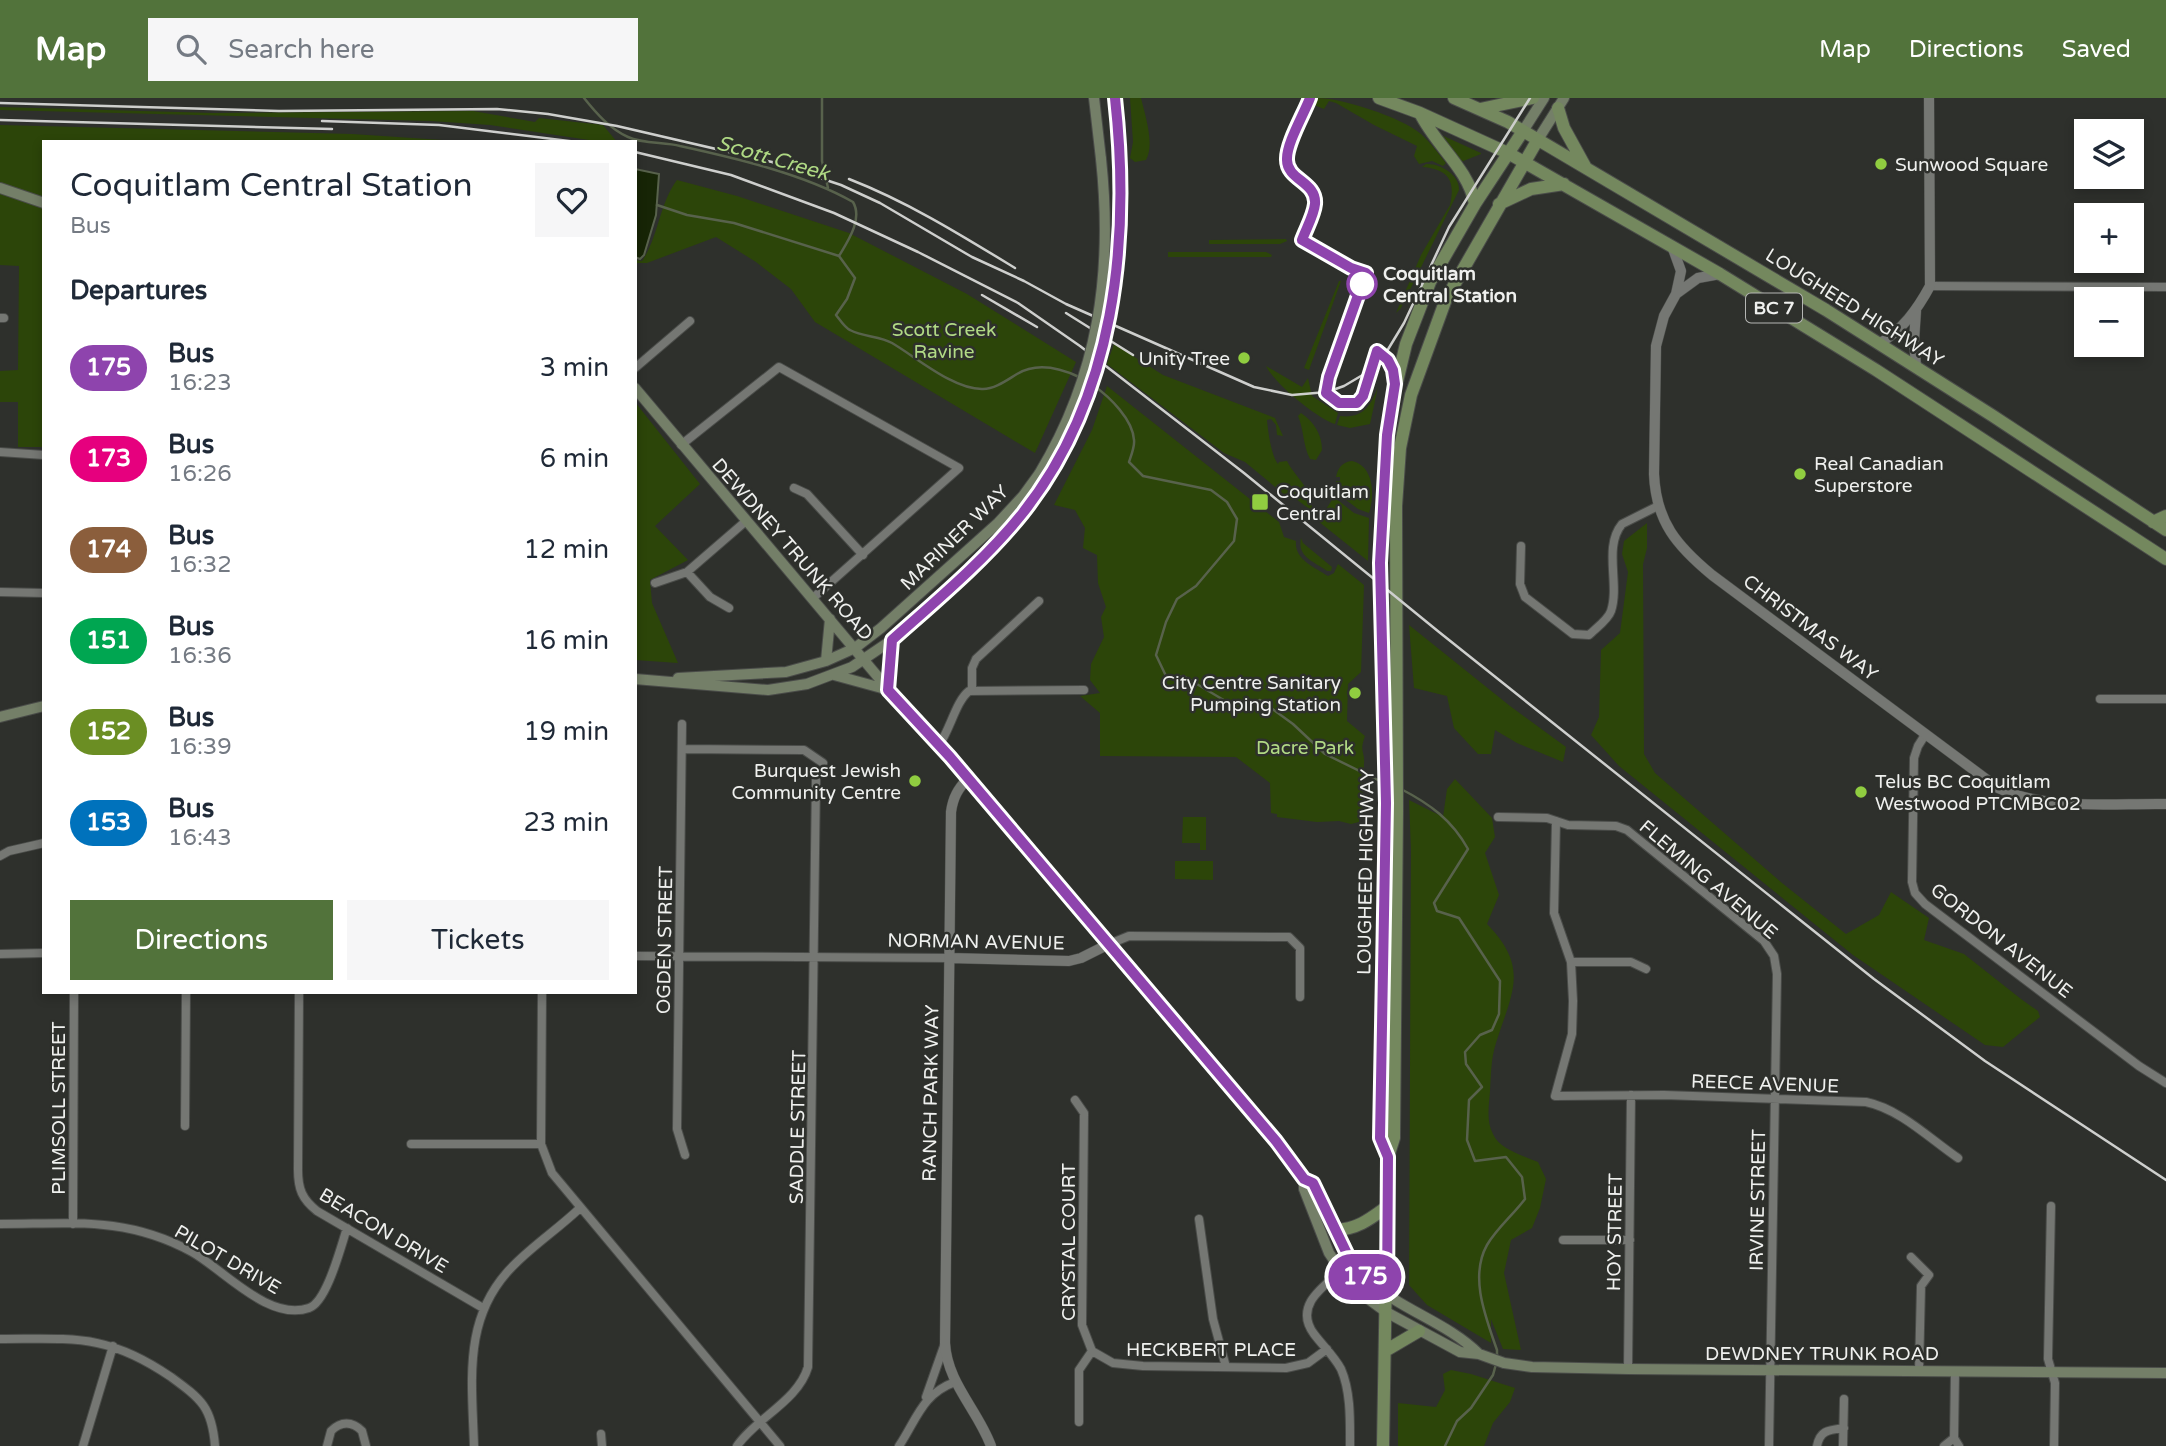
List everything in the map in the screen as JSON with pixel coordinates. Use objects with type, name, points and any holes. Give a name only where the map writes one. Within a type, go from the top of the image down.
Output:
[{"type":"main road","name":"MARINER WAY","points":[[638,679],[780,672],[826,661],[855,648],[998,523],[1043,477],[1087,369],[1099,320],[1107,250],[1094,98]]},
{"type":"main road","name":"MARINER WAY","points":[[638,679],[768,690],[807,684],[834,676],[865,661],[892,640],[982,559],[1017,520],[1070,438],[1085,404],[1105,336],[1119,242],[1121,156],[1115,98]]},
{"type":"main road","points":[[1379,98],[1420,113],[1508,153]]},
{"type":"main road","points":[[1454,98],[1522,131],[1544,98]]},
{"type":"main road","points":[[1480,109],[1533,98]]},
{"type":"main road","points":[[1537,141],[1561,103]]},
{"type":"main road","points":[[1561,103],[1564,128],[1586,169]]},
{"type":"main road","points":[[1420,113],[1429,131],[1467,178],[1475,204]]},
{"type":"main road","name":"BC 7","points":[[1522,131],[1537,141]]},
{"type":"main road","name":"LOUGHEED HIGHWAY","points":[[1392,777],[1380,563],[1390,411],[1401,360],[1419,306],[1475,204],[1522,131]]},
{"type":"main road","name":"LOUGHEED HIGHWAY","points":[[1383,1446],[1388,1157],[1380,1138],[1392,806],[1397,469],[1403,430],[1419,371],[1446,299],[1537,141],[1916,366],[2166,530]]},
{"type":"main road","name":"BC 7","points":[[1508,153],[1720,274],[1887,377],[2166,559]]},
{"type":"main road","points":[[1499,204],[1531,189],[1564,184]]},
{"type":"main road","points":[[0,188],[42,202]]},
{"type":"main road","name":"DEWDNEY TRUNK ROAD","points":[[637,390],[888,690],[968,778],[1276,1141],[1304,1179],[1313,1183],[1343,1248],[1359,1271],[1387,1294],[1465,1341],[1480,1355]]},
{"type":"main road","points":[[2153,522],[2166,516]]},
{"type":"main road","points":[[826,661],[830,619]]},
{"type":"main road","points":[[834,676],[888,690],[892,640]]},
{"type":"main road","points":[[0,717],[42,706]]},
{"type":"main road","name":"DEWDNEY TRUNK ROAD","points":[[1304,1179],[1304,1189],[1322,1236],[1340,1272],[1352,1287],[1419,1332],[1460,1352],[1512,1364],[1628,1369],[2166,1373]]},
{"type":"main road","points":[[1336,1230],[1362,1225],[1388,1206]]},
{"type":"main road","points":[[1385,1350],[1419,1332]]},
{"type":"street","points":[[1879,344],[1898,331],[1916,310],[1930,285],[1929,98]]},
{"type":"street","name":"CHRISTMAS WAY","points":[[1671,246],[1681,271],[1676,295],[1664,316],[1656,355],[1654,474],[1658,506],[1674,539],[1693,559],[1925,735],[1987,780],[2018,797],[2053,803],[2166,804]]},
{"type":"street","points":[[1676,295],[1698,278],[1720,274]]},
{"type":"street","points":[[1930,285],[2166,287]]},
{"type":"street","points":[[1916,310],[1916,366]]},
{"type":"street","points":[[637,366],[690,321]]},
{"type":"street","points":[[681,445],[779,367],[959,468],[813,598]]},
{"type":"street","points":[[0,452],[42,455]]},
{"type":"street","points":[[794,488],[807,494],[863,555]]},
{"type":"street","points":[[1521,547],[1520,584],[1525,597],[1573,634],[1588,635],[1610,614],[1613,600],[1614,548],[1619,528],[1658,506]]},
{"type":"street","points":[[655,583],[687,572],[746,521]]},
{"type":"street","points":[[687,572],[710,597],[729,608]]},
{"type":"street","points":[[0,592],[42,593]]},
{"type":"street","points":[[972,690],[972,668],[976,659],[1040,601]]},
{"type":"street","points":[[939,745],[949,731],[962,698],[972,690],[1084,690]]},
{"type":"street","points":[[2100,699],[2166,699]]},
{"type":"street","name":"OGDEN STREET","points":[[682,724],[677,1129],[685,1155]]},
{"type":"street","name":"GORDON AVENUE","points":[[1925,735],[1914,758],[1912,882],[1915,893],[1925,904],[2139,1066],[2166,1083]]},
{"type":"street","points":[[682,749],[804,750],[822,763]]},
{"type":"street","name":"RANCH PARK WAY","points":[[921,1409],[945,1343],[951,812],[957,791],[968,778]]},
{"type":"street","name":"SADDLE STREET","points":[[737,1446],[802,1380],[809,1363],[816,780]]},
{"type":"street","name":"FLEMING AVENUE","points":[[1498,817],[1547,818],[1568,825],[1616,826],[1627,830],[1764,941],[1774,956]]},
{"type":"street","points":[[1556,821],[1554,913],[1571,962],[1630,962],[1646,969]]},
{"type":"street","points":[[0,856],[9,851],[42,843]]},
{"type":"street","name":"NORMAN AVENUE","points":[[637,956],[1069,961],[1129,936],[1289,937],[1295,940],[1300,948],[1300,997]]},
{"type":"street","points":[[0,954],[42,953]]},
{"type":"street","name":"IRVINE STREET","points":[[1769,1446],[1777,974],[1774,956]]},
{"type":"street","name":"REECE AVENUE","points":[[1571,962],[1572,1034],[1555,1096],[1631,1095],[1873,1104],[1899,1116],[1958,1158]]},
{"type":"street","name":"PLIMSOLL STREET","points":[[73,1224],[74,994]]},
{"type":"street","points":[[185,1126],[186,994]]},
{"type":"street","name":"BEACON DRIVE","points":[[299,994],[298,1170],[300,1190],[307,1204],[483,1308]]},
{"type":"street","points":[[542,994],[541,1144],[552,1173],[780,1446]]},
{"type":"street","name":"HOY STREET","points":[[1628,1369],[1631,1095]]},
{"type":"street","name":"CRYSTAL COURT","points":[[1075,1100],[1084,1113],[1082,1325],[1092,1351]]},
{"type":"street","points":[[411,1144],[541,1144]]},
{"type":"street","points":[[2051,1206],[2048,1359],[2055,1383],[2054,1446]]},
{"type":"street","points":[[474,1446],[473,1353],[483,1308],[497,1284],[515,1264],[580,1208]]},
{"type":"street","points":[[1199,1219],[1213,1319],[1226,1367]]},
{"type":"street","name":"PILOT DRIVE","points":[[0,1224],[122,1226],[159,1237],[196,1254],[260,1299],[295,1310],[312,1307],[322,1297],[347,1228]]},
{"type":"street","points":[[1563,1240],[1630,1240]]},
{"type":"street","points":[[1911,1257],[1929,1275],[1921,1286],[1919,1371]]},
{"type":"street","points":[[1340,1272],[1319,1288],[1307,1307],[1307,1317],[1312,1332],[1340,1368],[1346,1385],[1350,1446]]},
{"type":"street","points":[[0,1339],[76,1339],[113,1346],[145,1359],[201,1400],[212,1421],[215,1446]]},
{"type":"street","points":[[945,1343],[948,1364],[955,1382],[979,1421],[990,1446]]},
{"type":"street","points":[[83,1446],[113,1346]]},
{"type":"street","name":"HECKBERT PLACE","points":[[1092,1351],[1108,1362],[1123,1365],[1299,1367],[1327,1349]]},
{"type":"street","points":[[1079,1422],[1079,1370],[1092,1351]]},
{"type":"street","points":[[1944,1446],[1957,1442],[1955,1372]]},
{"type":"street","name":"RANCH PARK WAY","points":[[899,1446],[935,1391],[955,1382]]},
{"type":"street","points":[[1843,1446],[1844,1399]]},
{"type":"street","points":[[327,1446],[328,1437],[335,1427],[351,1424],[362,1431],[366,1446]]},
{"type":"street","points":[[1817,1446],[1819,1437],[1826,1430],[1843,1428]]},
{"type":"street","points":[[601,1434],[602,1446]]},
{"type":"green space","points":[[1130,98],[1141,98],[1150,146],[1146,160],[1135,162],[1130,158],[1133,142]]},
{"type":"green space","points":[[1317,98],[1356,105],[1400,121],[1421,134],[1446,163],[1443,166],[1432,161],[1419,164],[1414,156],[1417,146],[1336,103],[1329,101],[1324,109],[1314,105]]},
{"type":"green space","points":[[0,107],[213,113],[473,111],[535,122],[539,118],[603,125],[615,140],[589,140],[490,125],[431,121],[0,110]]},
{"type":"green space","points":[[0,125],[352,134],[443,140],[42,140],[42,447],[18,447],[18,402],[0,402],[0,371],[18,370],[19,266],[0,265]]},
{"type":"green space","points":[[1439,134],[1481,153],[1481,154],[1461,162]]},
{"type":"green space","points":[[1426,164],[1448,171],[1456,179],[1459,190],[1401,308],[1396,313],[1421,255],[1450,205],[1452,196],[1448,177],[1438,170],[1422,167]]},
{"type":"green space","name":"Scott Creek Ravine","points":[[677,180],[737,196],[849,233],[967,294],[1076,362],[1035,453],[815,322],[791,289],[756,262],[716,237],[647,263],[637,263],[637,260],[642,261],[648,251],[671,189]]},
{"type":"green space","points":[[1209,240],[1287,241],[1280,244],[1209,244]]},
{"type":"green space","points":[[1168,252],[1266,252],[1272,255],[1168,257]]},
{"type":"green space","points":[[1341,281],[1309,370],[1304,368]]},
{"type":"green space","points":[[1114,344],[1163,375],[1275,418],[1283,436],[1277,435],[1276,425],[1271,419],[1267,420],[1273,455],[1278,464],[1287,461],[1310,496],[1312,511],[1296,499],[1291,500],[1245,462],[1224,453],[1107,364]]},
{"type":"green space","points":[[1266,366],[1302,387],[1308,378],[1312,396],[1338,413],[1335,424],[1297,399],[1278,382]]},
{"type":"green space","name":"Dacre Park","points":[[1107,386],[1279,522],[1284,537],[1296,541],[1298,553],[1306,562],[1328,576],[1334,573],[1338,564],[1364,585],[1361,672],[1348,684],[1347,721],[1365,736],[1362,749],[1363,817],[1359,817],[1359,822],[1317,822],[1277,817],[1277,814],[1271,813],[1270,783],[1236,757],[1100,756],[1100,713],[1080,696],[1100,693],[1090,680],[1091,664],[1104,637],[1101,617],[1106,607],[1098,583],[1097,555],[1083,548],[1085,528],[1075,510],[1054,505],[1092,430]]},
{"type":"green space","points":[[1378,387],[1370,424],[1350,428],[1337,425],[1340,416],[1354,415],[1365,410]]},
{"type":"green space","points":[[637,405],[700,484],[655,526],[688,560],[650,580],[652,603],[678,663],[637,660]]},
{"type":"green space","points":[[1301,413],[1310,420],[1321,439],[1322,450],[1316,460],[1310,459],[1306,449],[1298,416]]},
{"type":"green space","points":[[1352,461],[1359,464],[1369,475],[1372,498],[1369,513],[1358,509],[1337,493],[1340,488],[1336,485],[1336,481],[1340,481],[1340,477],[1336,477],[1338,471],[1343,464]]},
{"type":"green space","points":[[1334,497],[1354,513],[1369,518],[1368,561],[1318,521]]},
{"type":"green space","points":[[1647,523],[1647,548],[1643,564],[1644,754],[1655,773],[1782,883],[1846,934],[1879,915],[1891,892],[1929,918],[1924,940],[1964,954],[2038,1011],[2040,1017],[2003,1047],[1985,1045],[1853,955],[1619,766],[1591,735],[1599,717],[1601,650],[1620,633],[1628,572],[1622,554],[1624,541]]},
{"type":"green space","points":[[1301,538],[1303,543],[1332,567],[1331,571],[1327,571],[1304,554],[1301,550]]},
{"type":"green space","points":[[1409,625],[1566,747],[1563,762],[1517,743],[1495,730],[1491,754],[1478,754],[1454,728],[1447,696],[1414,688]]},
{"type":"green space","points":[[1455,779],[1492,818],[1495,837],[1485,853],[1499,895],[1487,924],[1509,954],[1513,968],[1512,995],[1492,1061],[1489,1124],[1501,1144],[1538,1162],[1546,1179],[1540,1208],[1532,1228],[1511,1240],[1504,1273],[1521,1350],[1503,1349],[1491,1319],[1491,1343],[1427,1305],[1409,1285],[1409,800],[1443,817],[1447,789]]},
{"type":"green space","points":[[1183,817],[1206,817],[1206,850],[1200,850],[1200,843],[1182,843]]},
{"type":"green space","points":[[1175,861],[1213,861],[1213,880],[1175,879]]},
{"type":"green space","points":[[1451,1370],[1515,1388],[1510,1402],[1493,1423],[1484,1446],[1398,1446],[1398,1403],[1436,1407],[1445,1390],[1443,1374]]},
{"type":"shaded area","points":[[637,169],[659,174],[656,215],[644,255],[640,259],[637,258]]},
{"type":"waterway","name":"Scott Creek","points":[[584,98],[609,125],[628,137],[680,146],[769,168],[813,183],[853,202],[856,209],[855,223],[839,256]]},
{"type":"waterway","points":[[822,98],[822,161],[828,188]]},
{"type":"waterway","points":[[657,205],[687,215],[734,223],[839,256]]},
{"type":"waterway","name":"Scott Creek","points":[[839,256],[855,278],[847,299],[836,315],[850,330],[892,343],[948,379],[972,388],[992,388],[1025,370],[1040,367],[1079,377]]},
{"type":"waterway","name":"Scott Creek","points":[[1094,386],[1107,396],[1130,425],[1134,442],[1129,462],[1143,476],[1211,490],[1227,502],[1237,519],[1234,541],[1196,586],[1177,599],[1166,622],[1156,655],[1166,676],[1185,677],[1227,702],[1244,705],[1260,700],[1293,724],[1325,754],[1382,782]]},
{"type":"waterway","name":"Scott Creek","points":[[1401,789],[1439,814],[1455,830],[1468,849],[1434,903],[1437,911],[1459,918],[1500,981],[1499,1014],[1492,1030],[1480,1035],[1465,1052],[1466,1064],[1482,1087],[1469,1100],[1467,1140],[1475,1161],[1506,1157],[1522,1177],[1525,1199],[1487,1245],[1479,1270],[1481,1298],[1497,1357]]},
{"type":"waterway","name":"Scott Creek","points":[[1445,1446],[1457,1421],[1471,1408],[1493,1375],[1496,1364]]},
{"type":"railway","points":[[0,103],[279,111],[497,109],[548,114],[617,126],[772,162],[841,185],[880,203],[972,257],[1066,304],[1254,387],[1292,395],[1327,392],[1344,386],[1366,373],[1384,356],[1404,323],[1449,227],[1530,98]]},
{"type":"railway","points":[[0,120],[332,129]]},
{"type":"railway","points":[[322,121],[439,125],[561,140]]},
{"type":"railway","points":[[637,152],[731,175],[834,213],[1018,303],[1080,346],[1244,473],[1874,979],[1985,1061],[2166,1180]]},
{"type":"railway","points":[[849,179],[913,209],[1015,268]]},
{"type":"railway","points":[[982,295],[1037,327]]},
{"type":"railway","points":[[1066,313],[1133,355]]},
{"type":"bus line","name":"175","points":[[1115,98],[1121,156],[1121,223],[1117,264],[1105,336],[1085,404],[1060,457],[1023,512],[982,559],[892,640],[888,690],[950,757],[1121,962],[1276,1141],[1304,1179],[1313,1183],[1350,1260],[1368,1281],[1387,1294],[1388,1157],[1380,1138],[1386,803],[1380,563],[1387,435],[1395,384],[1388,360],[1377,351],[1363,396],[1357,403],[1344,405],[1326,393],[1329,377],[1366,273],[1351,268],[1302,240],[1314,207],[1314,196],[1309,186],[1291,172],[1287,158],[1310,98]]},
{"type":"place","name":"Sunwood Square","points":[[1881,164]]},
{"type":"place","name":"Coquitlam Central Station","points":[[1362,284]]},
{"type":"place","name":"Unity Tree","points":[[1244,358]]},
{"type":"place","name":"Real Canadian Superstore","points":[[1800,474]]},
{"type":"place","name":"Coquitlam Central","points":[[1260,502]]},
{"type":"place","name":"City Centre Sanitary Pumping Station","points":[[1355,693]]},
{"type":"place","name":"Burquest Jewish Community Centre","points":[[915,781]]},
{"type":"place","name":"Telus BC Coquitlam Westwood PTCMBC02","points":[[1861,792]]}]
